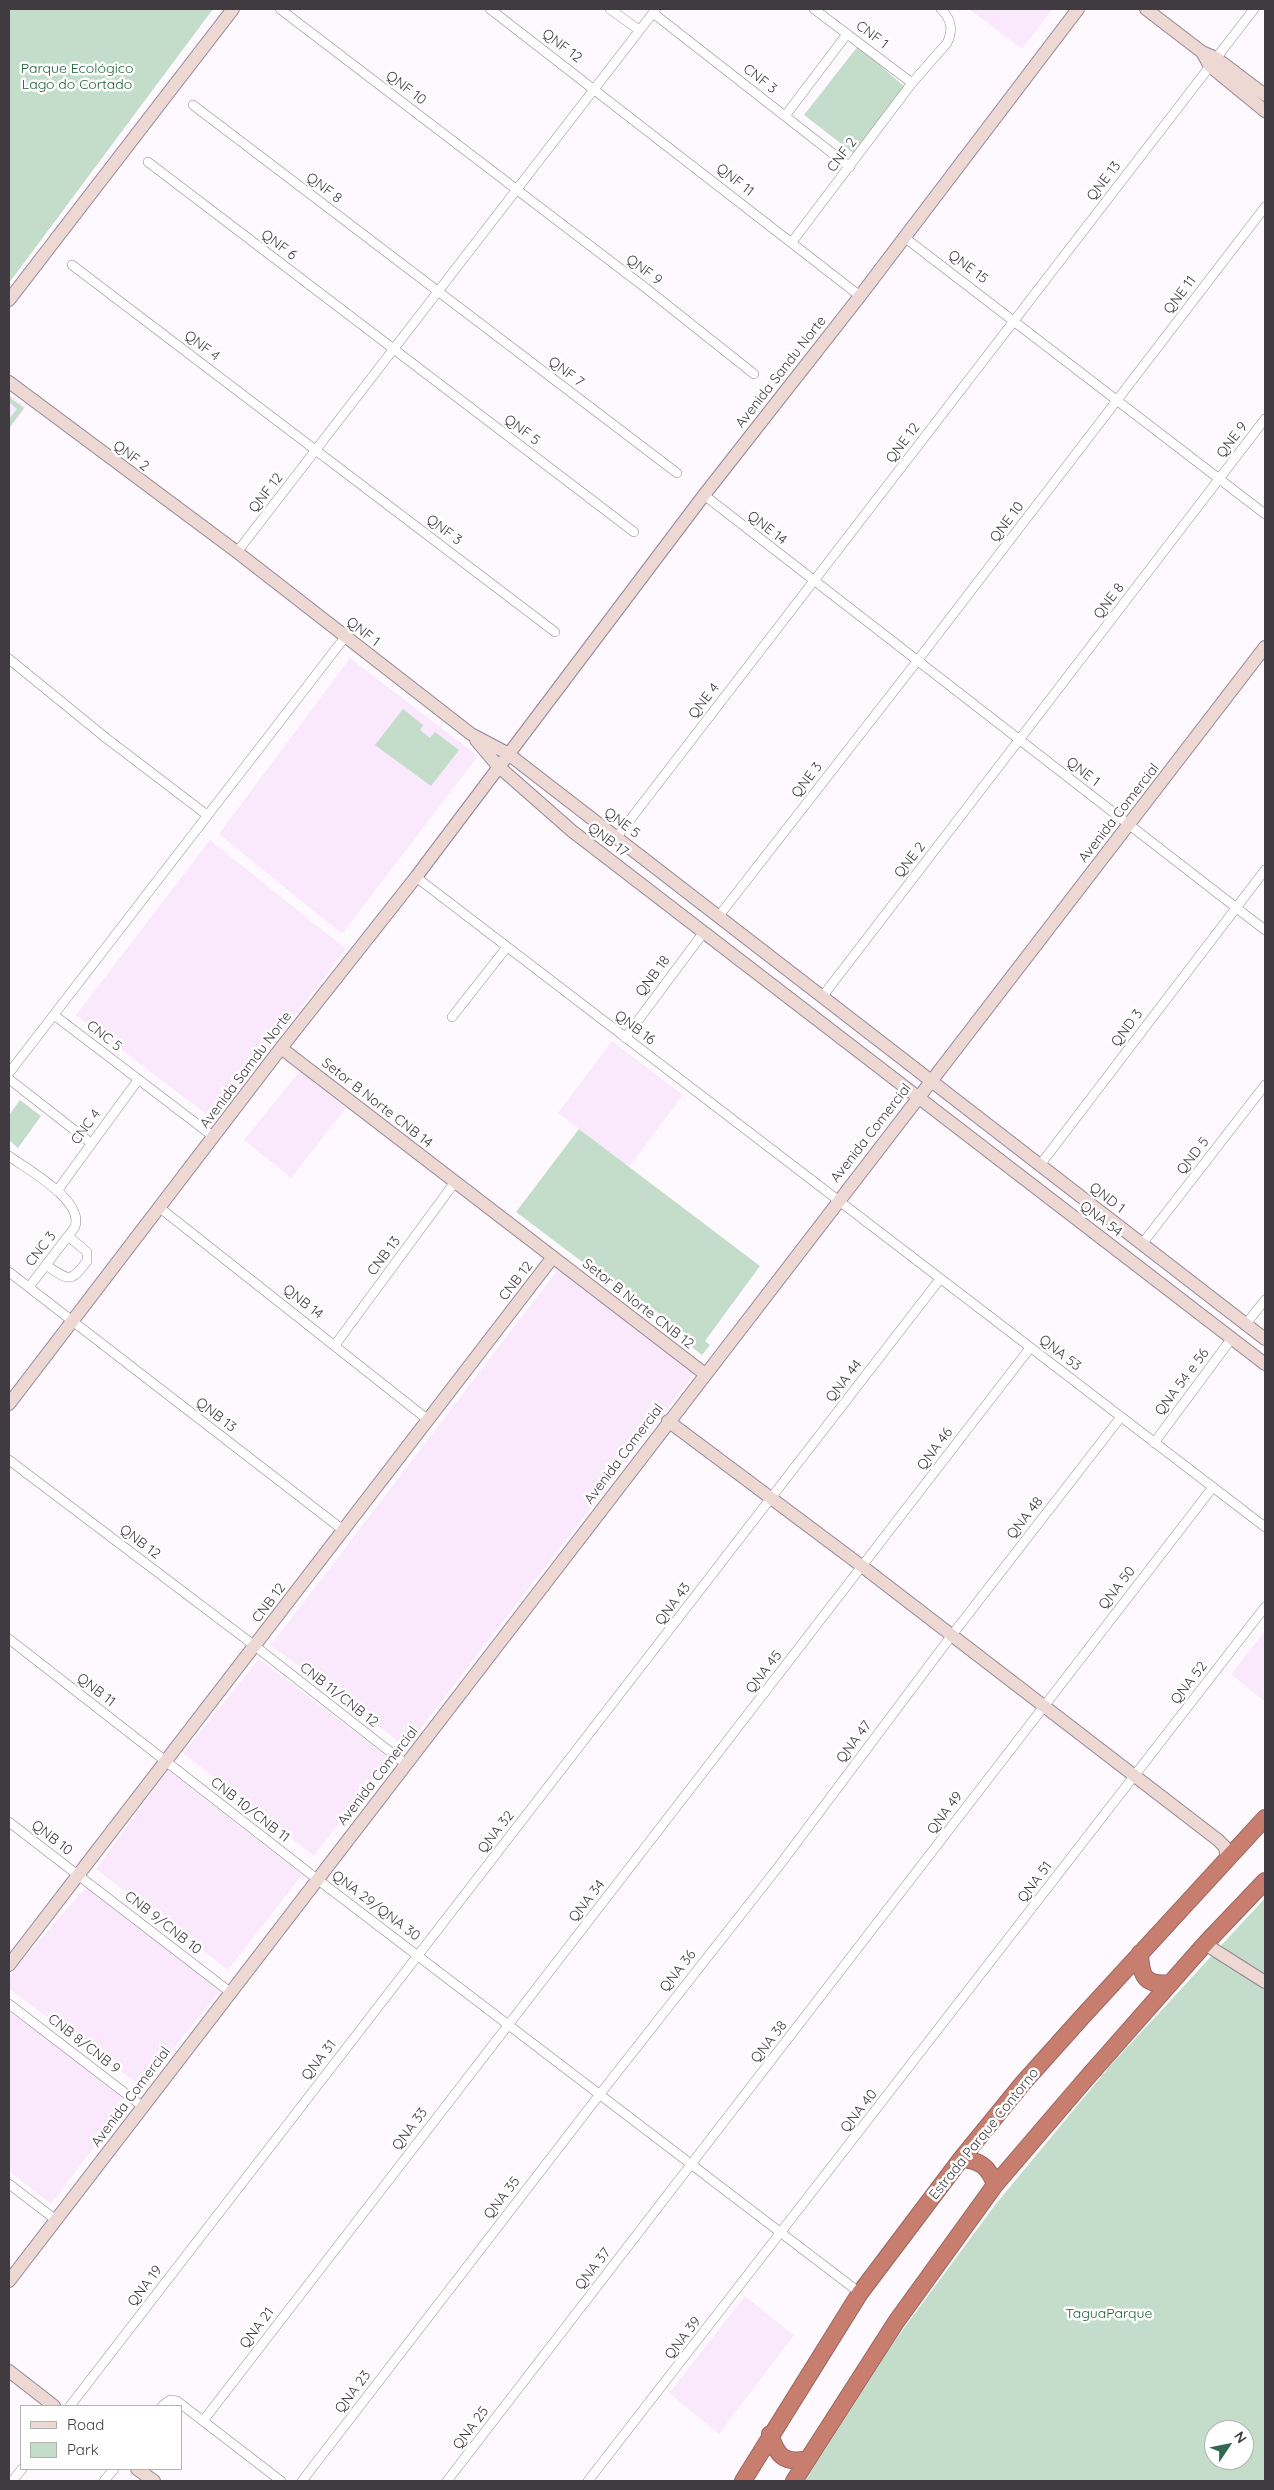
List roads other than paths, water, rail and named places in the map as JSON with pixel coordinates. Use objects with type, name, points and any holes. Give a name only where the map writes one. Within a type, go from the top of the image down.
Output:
[{"type":"highway","name":"Estrada Parque Contorno","points":[[743,2481],[770,2434],[860,2293],[961,2159],[1023,2083],[1265,1818]]},
{"type":"highway","points":[[794,2481],[896,2322],[995,2185],[1205,1944],[1265,1881]]},
{"type":"highway","points":[[1140,1953],[1141,1969],[1148,1981],[1156,1984],[1171,1983]]},
{"type":"highway","points":[[961,2159],[978,2161],[986,2166],[995,2185]]},
{"type":"highway","points":[[770,2434],[774,2446],[786,2460],[796,2462],[807,2460]]},
{"type":"main road","points":[[9,300],[233,9]]},
{"type":"main road","name":"Avenida Sandu Norte","points":[[507,753],[704,495],[860,296],[1078,9]]},
{"type":"main road","points":[[1146,9],[1202,52],[1265,111]]},
{"type":"main road","points":[[1213,62],[1265,95]]},
{"type":"main road","name":"QNF 2","points":[[9,382],[237,552]]},
{"type":"main road","name":"QNF 1","points":[[237,552],[472,734],[507,753]]},
{"type":"main road","name":"Avenida Comercial","points":[[9,2281],[317,1879],[407,1765],[668,1421],[1265,647]]},
{"type":"main road","name":"QNF 1","points":[[472,734],[498,766]]},
{"type":"main road","name":"Avenida Samdu Norte","points":[[9,1404],[281,1048],[416,876],[507,753]]},
{"type":"main road","name":"QNE 5","points":[[507,753],[826,1001]]},
{"type":"main road","name":"QNB 17","points":[[498,766],[572,831],[819,1021]]},
{"type":"main road","points":[[546,810],[562,810],[565,804],[561,796]]},
{"type":"main road","points":[[572,831],[574,820],[584,814]]},
{"type":"main road","points":[[826,1001],[829,1014],[819,1021],[918,1098]]},
{"type":"main road","name":"QND 1","points":[[826,1001],[1265,1339]]},
{"type":"main road","name":"Setor B Norte CNB 14","points":[[281,1048],[553,1257]]},
{"type":"main road","name":"QNA 54","points":[[918,1098],[1265,1364]]},
{"type":"main road","points":[[981,1146],[983,1136],[994,1130]]},
{"type":"main road","name":"Setor B Norte CNB 12","points":[[553,1257],[705,1374]]},
{"type":"main road","name":"CNB 12","points":[[9,1965],[167,1762],[427,1419],[553,1257]]},
{"type":"main road","points":[[1172,1292],[1183,1287],[1186,1278]]},
{"type":"main road","points":[[1192,1308],[1194,1297],[1204,1292]]},
{"type":"main road","points":[[668,1421],[952,1635],[1218,1840],[1225,1848],[1227,1860]]},
{"type":"main road","points":[[1218,1840],[1242,1842]]},
{"type":"main road","points":[[1205,1944],[1265,1982]]},
{"type":"main road","points":[[9,2371],[53,2405]]},
{"type":"main road","points":[[139,2470],[154,2481]]},
{"type":"street","name":"QNF 10","points":[[280,9],[516,190]]},
{"type":"street","name":"QNF 12","points":[[490,9],[594,88]]},
{"type":"street","points":[[610,9],[639,30]]},
{"type":"street","name":"CNF 1","points":[[814,9],[912,83]]},
{"type":"street","name":"CNF 2","points":[[792,242],[912,83],[950,36],[950,20],[941,9]]},
{"type":"street","name":"QNE 13","points":[[1014,320],[1254,9]]},
{"type":"street","name":"QNF 12","points":[[237,552],[655,11]]},
{"type":"street","name":"CNF 3","points":[[655,11],[850,167]]},
{"type":"street","points":[[785,116],[847,34]]},
{"type":"street","name":"QNF 11","points":[[594,88],[860,296]]},
{"type":"street","name":"QNF 8","points":[[193,105],[439,293]]},
{"type":"street","name":"QNF 6","points":[[148,162],[394,350]]},
{"type":"street","name":"QNF 9","points":[[516,190],[754,374]]},
{"type":"street","name":"QNE 11","points":[[1117,400],[1265,207]]},
{"type":"street","name":"QNE 15","points":[[904,237],[1265,514]]},
{"type":"street","name":"QNF 4","points":[[72,264],[317,450]]},
{"type":"street","name":"QNF 7","points":[[439,293],[677,473]]},
{"type":"street","name":"QNE 12","points":[[814,582],[1014,320]]},
{"type":"street","name":"QNF 5","points":[[394,350],[634,532]]},
{"type":"street","name":"QNE 10","points":[[918,660],[1117,400]]},
{"type":"street","name":"QNE 9","points":[[1220,478],[1265,419]]},
{"type":"street","name":"QNF 3","points":[[317,450],[555,632]]},
{"type":"street","name":"QNE 8","points":[[1021,740],[1220,478]]},
{"type":"street","name":"QNE 14","points":[[704,495],[814,582],[918,660]]},
{"type":"street","name":"QNE 4","points":[[616,838],[814,582]]},
{"type":"street","points":[[9,1073],[345,637]]},
{"type":"street","points":[[9,660],[106,738],[207,815]]},
{"type":"street","name":"QNE 1","points":[[918,660],[1128,825]]},
{"type":"street","name":"QNE 3","points":[[718,917],[918,660]]},
{"type":"street","name":"QNE 2","points":[[826,1001],[1021,740]]},
{"type":"street","points":[[1128,825],[1265,930]]},
{"type":"street","name":"QND 3","points":[[1040,1165],[1265,870]]},
{"type":"street","name":"QNB 16","points":[[416,876],[838,1200]]},
{"type":"street","name":"QNB 18","points":[[625,1038],[704,932]]},
{"type":"street","points":[[452,1017],[507,947]]},
{"type":"street","name":"CNC 5","points":[[54,1014],[214,1137]]},
{"type":"street","points":[[9,1079],[91,1143]]},
{"type":"street","name":"CNC 4","points":[[57,1191],[138,1080]]},
{"type":"street","name":"QND 5","points":[[1142,1244],[1265,1085]]},
{"type":"street","points":[[9,1156],[57,1191]]},
{"type":"street","name":"CNB 13","points":[[334,1345],[455,1182]]},
{"type":"street","name":"CNC 3","points":[[29,1287],[75,1227],[77,1220],[71,1204],[57,1191]]},
{"type":"street","name":"QNA 53","points":[[838,1200],[1120,1418],[1265,1527]]},
{"type":"street","name":"QNB 14","points":[[160,1208],[427,1419]]},
{"type":"street","points":[[46,1265],[64,1278],[73,1278],[78,1274],[87,1261],[87,1252],[68,1236]]},
{"type":"street","name":"QNB 13","points":[[9,1272],[343,1530]]},
{"type":"street","name":"QNA 44","points":[[770,1499],[940,1279]]},
{"type":"street","points":[[1246,1324],[1265,1300]]},
{"type":"street","name":"QNA 54 e 56","points":[[1154,1443],[1232,1338]]},
{"type":"street","name":"QNA 46","points":[[862,1567],[1030,1348]]},
{"type":"street","name":"QNA 48","points":[[952,1635],[1120,1418]]},
{"type":"street","name":"QNB 12","points":[[9,1460],[255,1646]]},
{"type":"street","name":"QNA 50","points":[[1044,1706],[1213,1487]]},
{"type":"street","name":"QNA 43","points":[[597,1726],[770,1499]]},
{"type":"street","name":"QNA 45","points":[[687,1795],[862,1567]]},
{"type":"street","name":"QNA 52","points":[[1134,1776],[1265,1607]]},
{"type":"street","name":"QNA 47","points":[[779,1866],[952,1635]]},
{"type":"street","name":"QNB 11","points":[[9,1640],[167,1762]]},
{"type":"street","name":"CNB 11/CNB 12","points":[[255,1646],[407,1765]]},
{"type":"street","name":"QNA 49","points":[[868,1937],[1044,1706]]},
{"type":"street","name":"QNA 32","points":[[417,1955],[597,1726]]},
{"type":"street","name":"CNB 10/CNB 11","points":[[167,1762],[317,1879]]},
{"type":"street","name":"QNA 51","points":[[959,2005],[1134,1776]]},
{"type":"street","name":"QNA 34","points":[[508,2024],[687,1795]]},
{"type":"street","name":"QNB 10","points":[[9,1822],[79,1876]]},
{"type":"street","name":"QNA 36","points":[[600,2094],[779,1866]]},
{"type":"street","name":"CNB 9/CNB 10","points":[[79,1876],[230,1992]]},
{"type":"street","name":"QNA 29/QNA 30","points":[[317,1879],[860,2293]]},
{"type":"street","name":"QNA 38","points":[[691,2164],[868,1937]]},
{"type":"street","name":"QNA 31","points":[[242,2182],[417,1955]]},
{"type":"street","name":"CNB 8/CNB 9","points":[[9,2004],[142,2106]]},
{"type":"street","name":"QNA 40","points":[[782,2233],[959,2005]]},
{"type":"street","name":"QNA 33","points":[[333,2251],[508,2024]]},
{"type":"street","name":"QNA 35","points":[[425,2319],[600,2094]]},
{"type":"street","name":"QNA 37","points":[[516,2391],[691,2164]]},
{"type":"street","name":"QNA 19","points":[[71,2405],[242,2182]]},
{"type":"street","points":[[9,2184],[56,2220]]},
{"type":"street","name":"QNA 39","points":[[588,2481],[782,2233]]},
{"type":"street","name":"QNA 21","points":[[203,2421],[333,2251]]},
{"type":"street","name":"QNA 23","points":[[302,2481],[425,2319]]},
{"type":"street","name":"QNA 25","points":[[447,2481],[516,2391]]},
{"type":"street","points":[[163,2405],[170,2400],[177,2401],[281,2481]]},
{"type":"street","points":[[12,2481],[21,2470]]},
{"type":"street","points":[[104,2481],[113,2470]]},
{"type":"park label","name":"Parque Ecológico Lago do Cortado","points":[[77,78]]},
{"type":"park label","name":"TaguaParque","points":[[1109,2314]]}]
